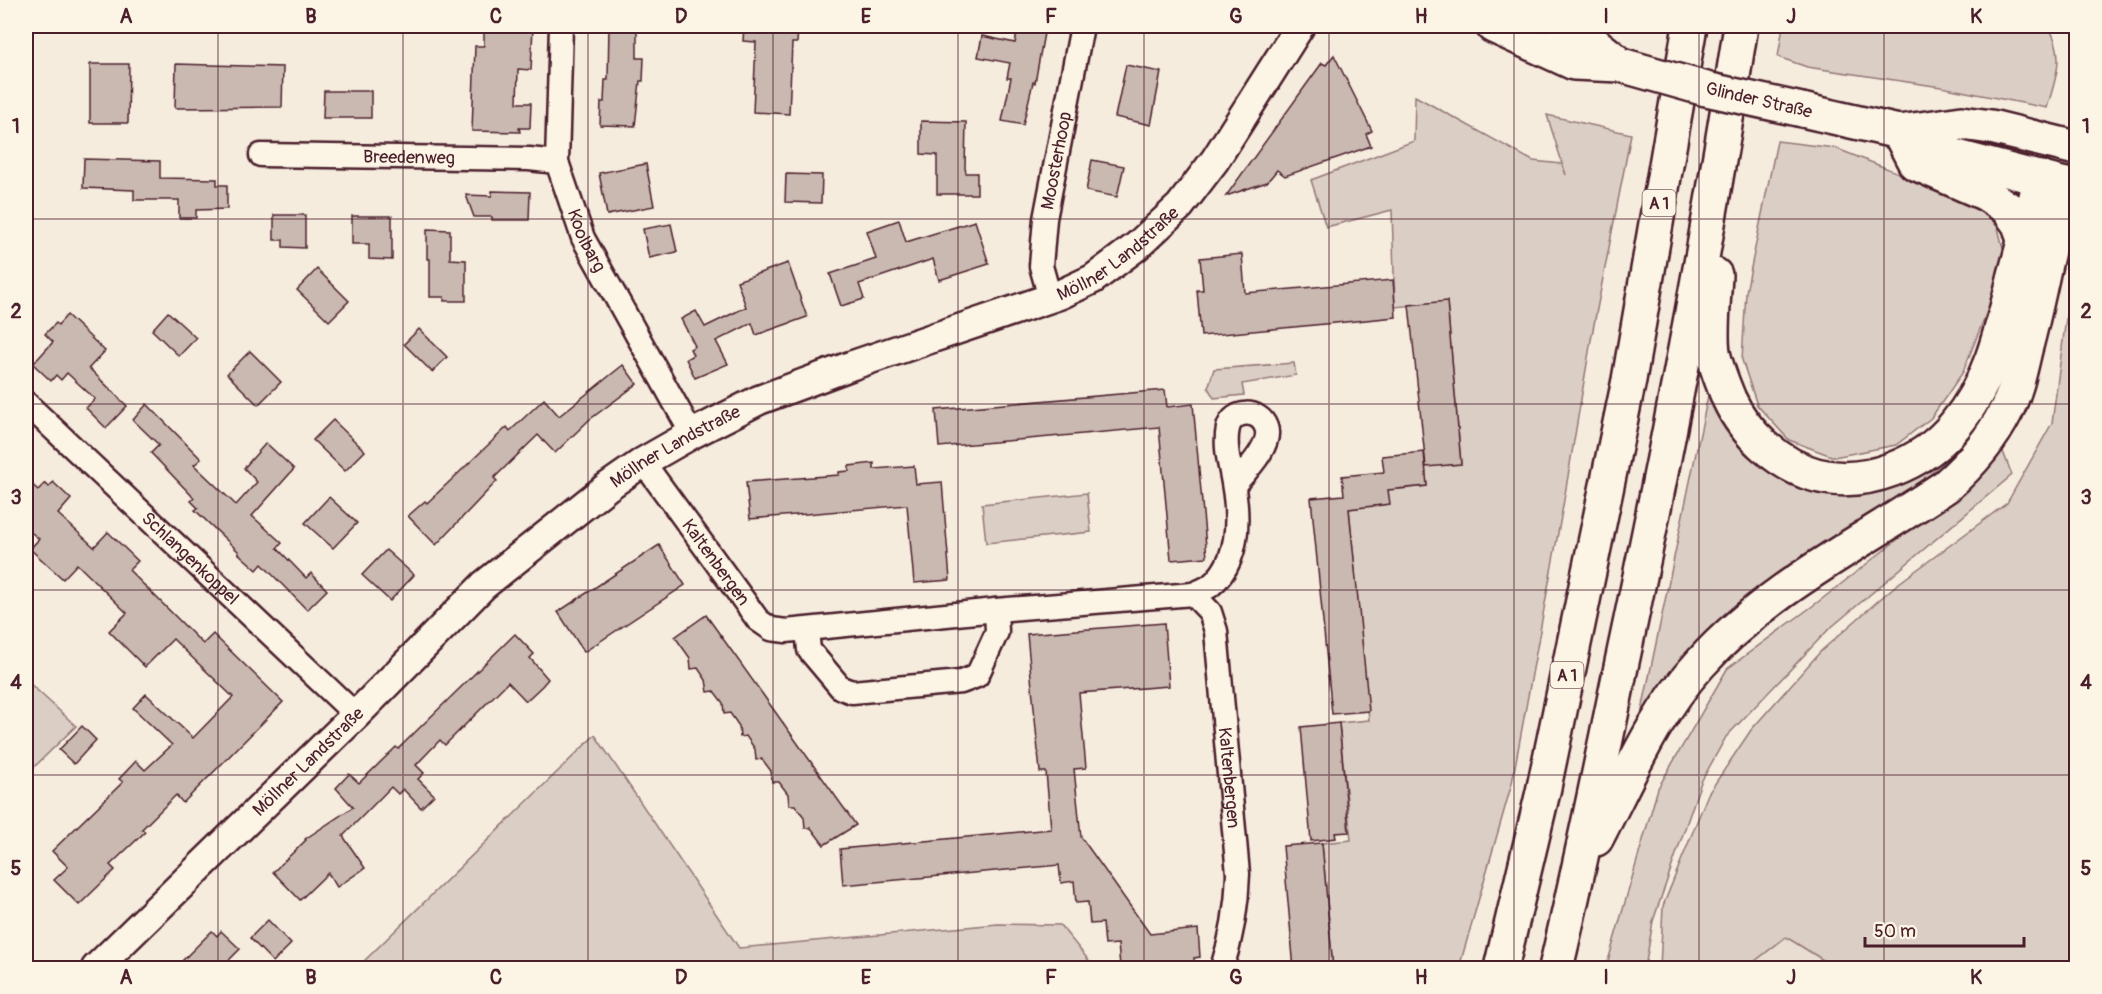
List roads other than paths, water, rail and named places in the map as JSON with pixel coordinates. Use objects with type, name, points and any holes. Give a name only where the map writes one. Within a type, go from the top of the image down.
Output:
[{"type":"main road","name":"Glinder Straße","points":[[1493,26],[1574,63],[1621,65],[1706,89],[1899,132],[1957,157],[2061,184]]},
{"type":"main road","name":"Glinder Straße","points":[[1561,26],[1587,38],[1621,65]]},
{"type":"main road","name":"A 1","points":[[1501,969],[1543,792],[1629,380],[1690,26]]},
{"type":"main road","points":[[1556,969],[1578,876],[1662,474],[1717,174],[1741,26]]},
{"type":"main road","name":"Glinder Straße","points":[[1899,132],[1962,123],[2068,146]]},
{"type":"main road","points":[[1578,876],[1659,718],[1700,664],[1731,632],[1769,601],[1946,486],[1971,463],[2007,410],[2016,386],[2035,250],[2015,216],[2007,208],[1986,194],[1915,163],[1899,132]]},
{"type":"main road","points":[[1717,174],[1713,350],[1730,402],[1746,427],[1758,440],[1787,462],[1815,475],[1838,478],[1855,477],[1878,474],[1899,467],[1934,446],[1954,426],[1971,403],[1993,359],[2061,184],[2068,146]]},
{"type":"main road","points":[[2035,250],[2076,216]]},
{"type":"street","name":"Koolbarg","points":[[561,26],[557,162],[583,238],[692,434]]},
{"type":"street","name":"Moosterhoop","points":[[1050,298],[1041,266],[1045,219],[1082,26]]},
{"type":"street","name":"Möllner Landstraße","points":[[96,969],[356,715],[484,585],[600,492],[644,462],[692,434],[759,400],[853,365],[1050,298],[1093,279],[1137,246],[1180,206],[1215,160],[1300,26]]},
{"type":"street","name":"Breedenweg","points":[[261,155],[529,159],[557,162]]},
{"type":"street","name":"Schlangenkoppel","points":[[26,403],[356,715]]},
{"type":"street","name":"Kaltenbergen","points":[[644,462],[758,620],[771,629],[807,630],[996,610],[1193,594],[1209,586],[1221,574],[1230,558],[1236,539],[1237,521],[1234,485]]},
{"type":"street","name":"Kaltenbergen","points":[[1193,594],[1210,612],[1216,631],[1238,874],[1234,926],[1222,969]]},
{"type":"street","points":[[807,630],[809,650],[841,688],[852,692],[961,682],[977,676],[998,632],[996,610]]}]
